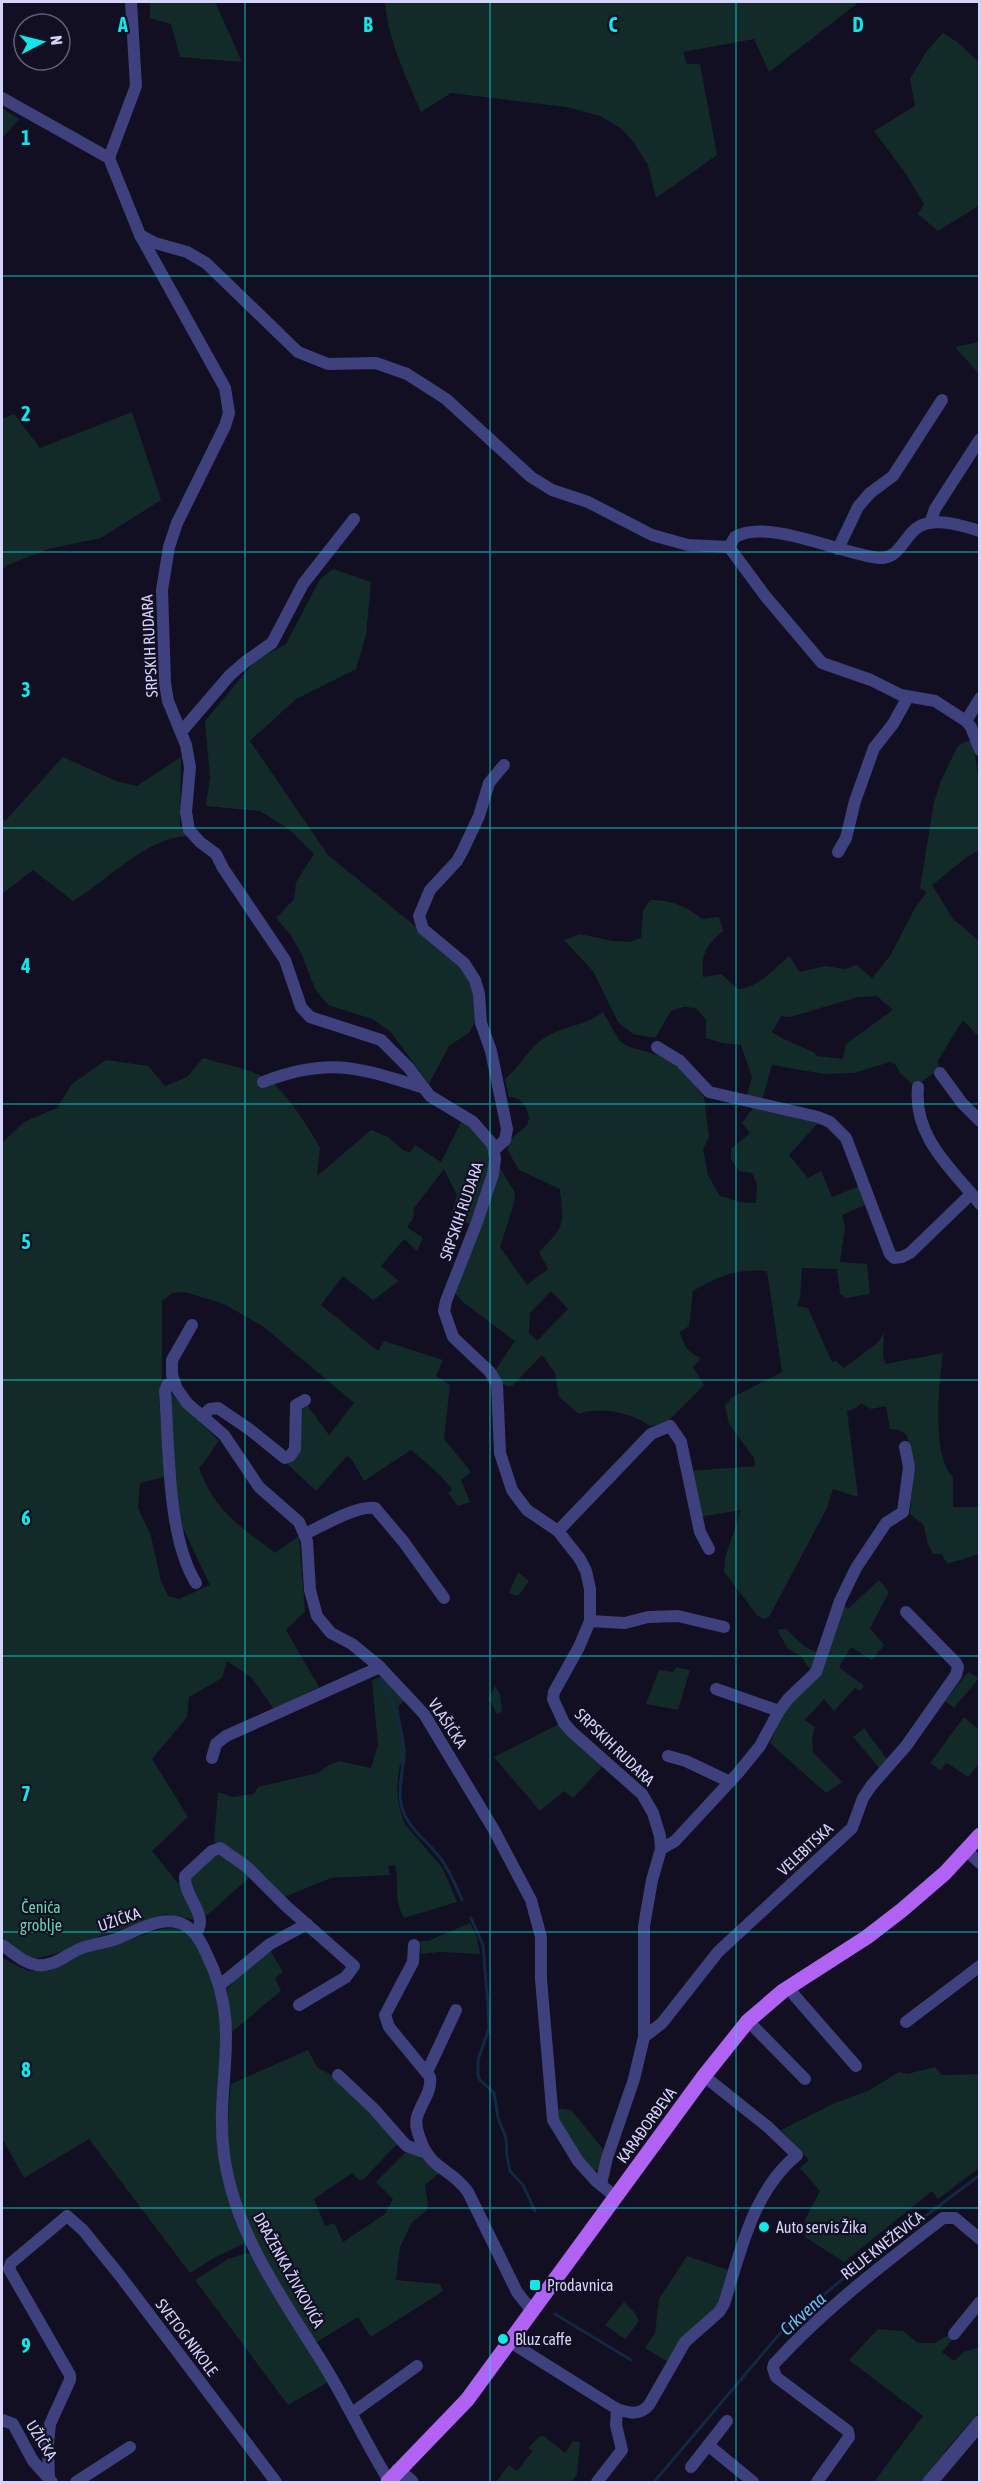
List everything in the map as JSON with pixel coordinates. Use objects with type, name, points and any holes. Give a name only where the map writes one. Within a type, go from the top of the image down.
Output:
[{"type":"main road","name":"KARAĐORĐEVA","points":[[392,2478],[467,2400],[704,2076],[748,2021],[788,1987],[867,1936],[902,1910],[945,1873],[980,1835]]},
{"type":"street","points":[[2,98],[109,158],[136,86],[131,2]]},
{"type":"street","name":"SRPSKIH RUDARA","points":[[109,158],[140,235],[225,388],[230,404],[225,426],[177,523],[169,547],[162,590],[168,701],[186,745],[190,767],[186,812],[189,830],[216,854],[285,960],[301,1007],[310,1017],[381,1040],[437,1102],[478,1126],[494,1150],[494,1174],[444,1311],[453,1337],[490,1372],[497,1384],[500,1453],[512,1490],[527,1510],[558,1531],[580,1559],[586,1571],[590,1589],[590,1621],[579,1647],[554,1692],[555,1706],[572,1732],[642,1794],[658,1826],[661,1849],[644,1926],[644,2037],[632,2087],[607,2157],[601,2184]]},
{"type":"street","points":[[140,235],[155,243],[187,252],[206,263],[298,352],[328,364],[376,363],[407,374],[446,399],[531,477],[552,490],[588,502],[652,535],[688,545],[729,547]]},
{"type":"street","points":[[838,549],[858,507],[893,476],[942,400]]},
{"type":"street","points":[[930,523],[935,509],[980,439]]},
{"type":"street","points":[[181,732],[230,675],[273,643],[303,584],[354,519]]},
{"type":"street","points":[[729,547],[735,537],[755,531],[795,537],[879,558],[889,557],[900,548],[912,532],[925,524],[949,524],[980,531]]},
{"type":"street","points":[[729,547],[766,597],[822,663],[871,680],[908,697],[935,701],[966,721],[971,727],[980,750]]},
{"type":"street","points":[[838,852],[846,838],[855,801],[874,748],[893,724],[908,697]]},
{"type":"street","points":[[966,721],[980,698]]},
{"type":"street","points":[[494,1150],[505,1140],[507,1129],[491,1051],[481,1023],[476,980],[464,963],[423,929],[419,916],[429,890],[452,868],[464,850],[479,816],[489,783],[504,765]]},
{"type":"street","points":[[657,1047],[680,1061],[710,1092],[818,1117],[830,1122],[840,1130],[850,1149],[890,1254],[894,1258],[910,1253],[971,1194]]},
{"type":"street","points":[[263,1082],[292,1071],[319,1067],[360,1069],[424,1088]]},
{"type":"street","points":[[940,1073],[962,1103],[980,1121]]},
{"type":"street","points":[[918,1087],[917,1108],[927,1137],[940,1157],[980,1204]]},
{"type":"street","points":[[192,1325],[172,1360],[174,1382],[181,1395],[224,1435],[253,1480],[295,1518],[305,1534],[353,1512],[375,1508],[404,1541],[444,1598]]},
{"type":"street","points":[[174,1382],[167,1385],[165,1391],[172,1487],[181,1549],[196,1583]]},
{"type":"street","points":[[202,1416],[210,1409],[218,1408],[285,1458],[290,1456],[295,1449],[296,1405],[305,1400]]},
{"type":"street","points":[[558,1531],[651,1434],[670,1426],[681,1443],[700,1532],[709,1549]]},
{"type":"street","points":[[661,1849],[675,1841],[730,1782],[760,1746],[788,1699],[816,1672],[840,1601],[856,1568],[886,1523],[903,1512],[909,1467],[905,1447]]},
{"type":"street","name":"VLAŠIĆKA","points":[[305,1534],[311,1600],[317,1616],[332,1633],[352,1644],[380,1667],[413,1700],[441,1739],[494,1830],[535,1910],[541,1937],[550,2112],[560,2135],[573,2154],[616,2197]]},
{"type":"street","name":"VELEBITSKA","points":[[644,2037],[662,2023],[718,1952],[852,1828],[863,1798],[871,1786],[906,1746],[956,1675],[958,1668],[956,1663],[906,1612]]},
{"type":"street","points":[[590,1621],[617,1623],[648,1617],[678,1616],[724,1627]]},
{"type":"street","points":[[212,1758],[216,1744],[226,1736],[380,1667]]},
{"type":"street","points":[[716,1689],[779,1711]]},
{"type":"street","points":[[668,1756],[686,1761],[730,1782]]},
{"type":"street","points":[[299,2005],[346,1977],[354,1966],[246,1867],[220,1848],[205,1857],[185,1876],[186,1890],[202,1920],[200,1929],[195,1934],[210,1960],[219,1985],[270,1944],[307,1924]]},
{"type":"street","points":[[966,1850],[980,1863]]},
{"type":"street","name":"UŽIČKA","points":[[2,1945],[31,1964],[47,1965],[56,1963],[81,1948],[156,1924],[180,1923],[195,1934]]},
{"type":"street","points":[[414,1945],[414,1962],[385,2015],[389,2027],[430,2077],[430,2087],[416,2121],[424,2152],[434,2164],[456,2178],[468,2192],[517,2292],[532,2311]]},
{"type":"street","points":[[906,2022],[980,1966]]},
{"type":"street","name":"DRAŽENKA ŽIVKOVIĆA","points":[[219,1985],[227,2020],[228,2050],[222,2125],[223,2151],[230,2189],[259,2257],[392,2478]]},
{"type":"street","points":[[788,1987],[856,2066]]},
{"type":"street","points":[[427,2072],[456,2010]]},
{"type":"street","points":[[748,2021],[805,2079]]},
{"type":"street","points":[[338,2075],[374,2109],[402,2142],[424,2152]]},
{"type":"street","points":[[510,2342],[616,2409],[634,2413],[646,2408],[685,2342],[719,2312],[724,2304],[759,2202],[776,2175],[797,2155],[768,2127],[704,2076]]},
{"type":"street","name":"SVETOG NIKOLE","points":[[51,2480],[48,2444],[50,2424],[70,2380],[70,2374],[9,2269],[11,2263],[67,2216],[79,2225],[122,2277],[276,2482]]},
{"type":"street","name":"RELJE KNEŽEVIĆA","points":[[817,2482],[849,2437],[848,2431],[776,2377],[772,2368],[774,2364],[828,2308],[943,2218],[955,2218],[980,2239]]},
{"type":"street","points":[[954,2334],[980,2302]]},
{"type":"street","points":[[352,2413],[417,2366]]},
{"type":"street","points":[[597,2482],[622,2450],[616,2425],[616,2409]]},
{"type":"street","name":"UŽIČKA","points":[[2,2420],[13,2424],[33,2461],[51,2480]]},
{"type":"street","points":[[691,2467],[727,2421]]},
{"type":"street","points":[[930,2482],[980,2423]]},
{"type":"street","points":[[708,2445],[753,2482]]},
{"type":"street","points":[[76,2482],[130,2447]]},
{"type":"street","points":[[392,2478],[411,2482]]},
{"type":"green space","points":[[150,2],[215,2],[242,62],[180,57],[171,24],[150,18]]},
{"type":"green space","points":[[385,2],[859,2],[769,72],[754,39],[683,52],[687,64],[700,64],[717,155],[656,198],[648,165],[634,143],[622,129],[600,116],[567,107],[451,93],[421,112],[394,44]]},
{"type":"green space","points":[[943,33],[979,62],[980,205],[938,231],[918,214],[924,204],[906,174],[874,131],[915,106],[910,79],[926,52]]},
{"type":"green space","points":[[2,108],[19,119],[2,138]]},
{"type":"green space","points":[[980,342],[979,374],[955,347]]},
{"type":"green space","points":[[132,412],[161,500],[101,538],[48,549],[8,565],[2,570],[2,419],[14,414],[40,448]]},
{"type":"green space","points":[[333,569],[371,582],[366,635],[356,669],[296,699],[250,741],[328,855],[458,961],[473,987],[477,1017],[470,1032],[449,1046],[429,1084],[390,1031],[372,1019],[328,1005],[315,989],[302,955],[290,934],[276,918],[294,899],[296,882],[314,854],[289,829],[260,811],[206,806],[210,777],[205,721],[254,662],[286,644],[320,579]]},
{"type":"green space","points":[[972,740],[975,754],[979,795],[979,850],[932,885],[953,919],[979,941],[979,1032],[977,1035],[963,1020],[937,1062],[939,1066],[937,1069],[928,1078],[914,1086],[900,1073],[895,1064],[890,1062],[854,1073],[824,1074],[772,1065],[762,1100],[747,1095],[752,1077],[741,1045],[706,1038],[706,1020],[696,1008],[684,1007],[671,1011],[655,1038],[633,1034],[618,1022],[593,971],[564,940],[580,934],[612,941],[629,942],[641,938],[643,911],[650,900],[664,901],[684,907],[702,919],[719,917],[723,931],[712,941],[706,951],[703,977],[721,974],[738,989],[745,988],[765,977],[789,956],[800,972],[825,966],[845,969],[857,965],[872,978],[890,956],[915,908],[927,892],[920,888],[934,802],[957,747]],"holes":[[[877,996],[893,1010],[846,1044],[843,1059],[816,1056],[815,1053],[772,1032],[781,1016],[790,1017],[858,997]]]},
{"type":"green space","points":[[63,757],[116,781],[137,786],[181,757],[180,825],[187,836],[156,844],[141,852],[73,901],[33,870],[2,894],[2,817],[5,821]]},
{"type":"green space","points":[[603,1012],[619,1040],[627,1046],[664,1057],[681,1067],[704,1097],[709,1137],[703,1149],[708,1175],[720,1196],[740,1202],[756,1203],[757,1184],[752,1173],[739,1171],[731,1159],[731,1149],[750,1133],[742,1123],[753,1108],[820,1121],[789,1155],[808,1178],[821,1171],[832,1197],[860,1186],[867,1204],[842,1215],[845,1226],[840,1262],[867,1264],[870,1294],[846,1298],[840,1294],[837,1269],[802,1268],[800,1297],[797,1306],[808,1308],[832,1362],[836,1361],[844,1368],[877,1343],[884,1333],[883,1357],[886,1364],[943,1353],[938,1418],[942,1453],[946,1467],[953,1477],[953,1507],[979,1507],[979,1554],[947,1564],[942,1554],[933,1554],[927,1542],[924,1525],[910,1514],[912,1464],[906,1434],[890,1429],[886,1406],[871,1409],[861,1403],[856,1408],[847,1411],[858,1497],[833,1489],[827,1508],[769,1617],[764,1619],[757,1615],[724,1572],[725,1558],[741,1510],[699,1517],[690,1471],[755,1466],[754,1458],[729,1424],[725,1406],[731,1398],[782,1372],[767,1271],[728,1274],[693,1291],[689,1326],[680,1332],[687,1348],[701,1358],[693,1367],[704,1385],[665,1424],[650,1426],[616,1412],[597,1411],[579,1414],[559,1397],[555,1373],[542,1355],[513,1385],[509,1387],[499,1382],[494,1372],[515,1341],[463,1302],[455,1293],[500,1168],[514,1191],[515,1200],[500,1247],[527,1285],[548,1269],[539,1252],[554,1236],[562,1219],[560,1189],[519,1170],[508,1151],[508,1144],[525,1128],[529,1119],[522,1102],[509,1097],[505,1079],[544,1038]],"holes":[[[551,1291],[568,1309],[537,1341],[529,1333],[530,1313]]]},
{"type":"green space","name":"Čenića groblje","points":[[203,1058],[258,1074],[280,1090],[320,1147],[317,1176],[371,1130],[388,1137],[404,1151],[410,1152],[415,1145],[441,1162],[462,1120],[482,1137],[488,1147],[492,1166],[470,1224],[451,1217],[457,1195],[444,1169],[414,1208],[413,1219],[407,1227],[423,1238],[417,1251],[404,1239],[381,1266],[399,1281],[373,1300],[343,1276],[321,1305],[378,1351],[384,1341],[443,1360],[436,1376],[450,1385],[444,1439],[471,1472],[461,1480],[470,1502],[458,1506],[448,1493],[452,1489],[439,1474],[411,1450],[364,1481],[352,1460],[347,1456],[316,1491],[283,1460],[290,1460],[300,1412],[307,1405],[329,1435],[354,1403],[264,1327],[224,1304],[185,1292],[172,1293],[162,1301],[162,1376],[159,1394],[164,1477],[140,1483],[138,1508],[151,1536],[161,1581],[168,1596],[179,1599],[210,1585],[183,1528],[176,1498],[169,1398],[171,1394],[219,1441],[199,1468],[213,1496],[230,1517],[275,1553],[299,1536],[305,1611],[286,1630],[319,1687],[274,1709],[251,1677],[227,1661],[222,1678],[189,1697],[187,1717],[152,1759],[188,1817],[152,1851],[182,1888],[196,1920],[166,1914],[83,1942],[58,1953],[31,1958],[8,1945],[2,1935],[2,1143],[24,1122],[57,1108],[72,1084],[106,1060],[148,1066],[165,1086],[187,1077]]},
{"type":"green space","points":[[518,1572],[529,1581],[518,1596],[509,1593]]},
{"type":"green space","points":[[879,1580],[889,1592],[870,1628],[884,1645],[872,1660],[851,1647],[839,1667],[864,1686],[861,1691],[855,1688],[834,1711],[824,1699],[805,1720],[815,1727],[812,1738],[813,1752],[842,1782],[826,1793],[770,1743],[784,1712],[805,1687],[842,1604],[848,1609]]},
{"type":"green space","points":[[786,1629],[805,1647],[816,1652],[816,1659],[810,1670],[801,1656],[788,1649],[777,1630]]},
{"type":"green space","points":[[676,1667],[690,1670],[678,1710],[646,1704],[659,1670],[673,1672]]},
{"type":"green space","points":[[968,1672],[979,1678],[954,1708],[945,1701]]},
{"type":"green space","points":[[383,1676],[407,1699],[398,1706],[406,1751],[405,1763],[400,1764],[398,1780],[398,1802],[402,1816],[405,1824],[443,1869],[457,1902],[404,1918],[399,1905],[395,1865],[388,1866],[390,1875],[331,1878],[284,1897],[265,1876],[214,1841],[218,1792],[233,1797],[254,1794],[258,1787],[318,1773],[339,1761],[371,1768],[378,1745],[372,1680]]},
{"type":"green space","points":[[495,1686],[500,1694],[502,1712],[497,1714],[489,1699]]},
{"type":"green space","points":[[964,1717],[979,1730],[979,1764],[968,1777],[947,1763],[940,1770],[930,1763]]},
{"type":"green space","points":[[559,1724],[602,1767],[573,1798],[564,1791],[540,1811],[494,1757]]},
{"type":"green space","points":[[864,1728],[889,1762],[880,1769],[853,1737]]},
{"type":"green space","points":[[218,1854],[251,1876],[206,1916],[191,1891],[189,1878]]},
{"type":"green space","points":[[470,1923],[477,1937],[480,1954],[440,1952],[421,1954],[420,1941],[428,1941]]},
{"type":"green space","points":[[176,1928],[189,1934],[201,1953],[221,2011],[219,2162],[223,2184],[245,2243],[190,2273],[89,2139],[24,2178],[2,2138],[2,1958],[28,1971],[49,1971],[84,1952],[161,1929]]},
{"type":"green space","points":[[270,1950],[283,1972],[275,1978],[281,1991],[232,2032],[227,1989]]},
{"type":"green space","points":[[308,2050],[317,2067],[331,2075],[366,2107],[398,2143],[364,2179],[359,2180],[352,2173],[314,2199],[325,2226],[334,2223],[343,2242],[385,2214],[393,2199],[376,2182],[407,2151],[423,2157],[439,2173],[425,2185],[428,2205],[426,2211],[412,2222],[400,2247],[396,2280],[440,2284],[443,2291],[371,2337],[358,2317],[315,2343],[253,2234],[235,2187],[230,2166],[228,2125],[231,2084]]},
{"type":"green space","points":[[935,2067],[941,2075],[979,2074],[979,2168],[938,2199],[932,2191],[844,2262],[805,2237],[805,2220],[820,2191],[800,2168],[809,2160],[781,2130],[835,2103],[868,2091],[899,2072],[907,2074]]},
{"type":"green space","points":[[553,2108],[571,2110],[603,2149],[599,2170],[594,2170],[574,2148]]},
{"type":"green space","points":[[248,2253],[252,2255],[328,2382],[288,2405],[195,2280],[228,2259]]},
{"type":"green space","points":[[687,2256],[731,2271],[721,2301],[668,2362],[645,2348],[655,2333],[659,2299]]},
{"type":"green space","points":[[624,2302],[635,2313],[639,2321],[625,2339],[605,2325]]},
{"type":"green space","points":[[878,2329],[903,2331],[918,2343],[934,2343],[949,2335],[952,2340],[942,2352],[954,2361],[964,2352],[979,2349],[979,2413],[950,2445],[922,2482],[874,2482],[923,2416],[849,2360]]},
{"type":"green space","points":[[544,2436],[565,2453],[573,2441],[580,2442],[577,2474],[572,2482],[496,2482],[509,2465],[517,2471],[533,2451],[528,2448],[539,2437]]},
{"type":"waterway","points":[[381,1679],[394,1708],[402,1737],[400,1796],[402,1808],[414,1829],[444,1864],[462,1900]]},
{"type":"waterway","points":[[471,1918],[483,1945],[489,2028],[478,2060],[478,2075],[480,2080],[494,2093],[498,2118],[506,2138],[510,2171],[523,2185],[535,2211]]},
{"type":"waterway","name":"Crkvena","points":[[654,2482],[782,2331],[847,2275],[980,2175]]},
{"type":"waterway","points":[[555,2314],[631,2360]]},
{"type":"place","name":"Auto servis Žika","points":[[764,2227]]},
{"type":"place","name":"Prodavnica","points":[[535,2285]]},
{"type":"place","name":"Bluz caffe","points":[[503,2339]]}]
